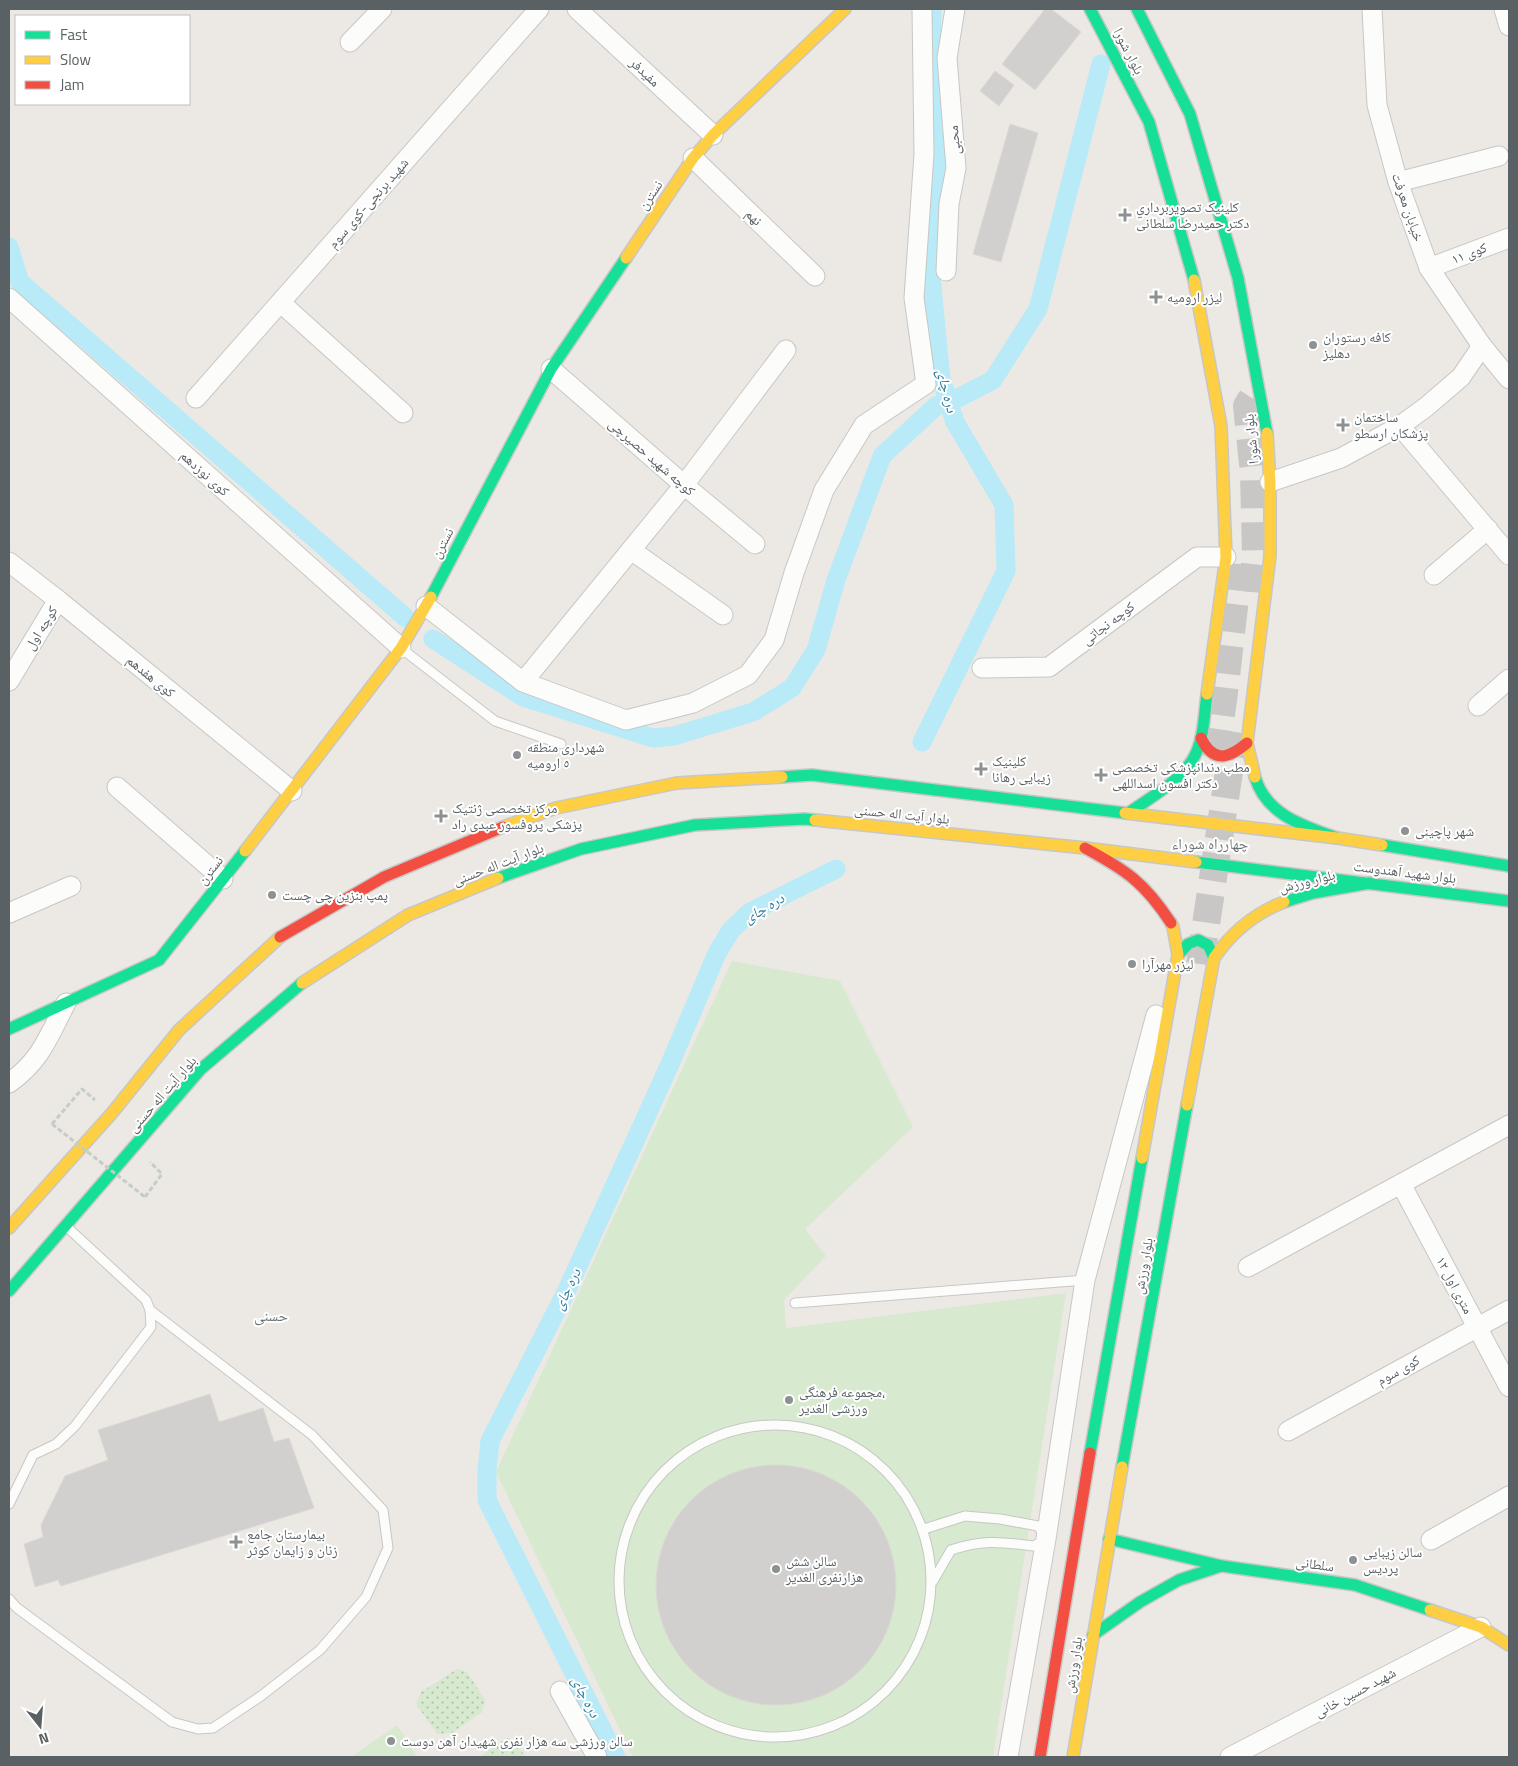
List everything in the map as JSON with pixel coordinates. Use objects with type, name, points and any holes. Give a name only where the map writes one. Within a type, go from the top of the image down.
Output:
[{"type":"main road","name":"نسترن","points":[[9,1029],[159,960],[292,791],[401,648],[426,606],[551,369],[693,158],[712,135],[845,9]]},
{"type":"main road","name":"بلوار شورا","points":[[1090,9],[1130,77],[1149,122],[1195,283],[1221,426],[1226,557],[1201,738],[1192,759],[1176,779],[1130,812]]},
{"type":"main road","name":"بلوار شورا","points":[[1137,9],[1158,61],[1190,114],[1238,278],[1266,425],[1270,482],[1270,556],[1247,743],[1250,768],[1260,792],[1273,809],[1292,822],[1336,838]]},
{"type":"main road","points":[[1201,738],[1204,747],[1210,754],[1220,757],[1230,756],[1247,743]]},
{"type":"main road","name":"بلوار آیت اله حسنی","points":[[9,1228],[112,1113],[179,1030],[280,937],[384,877],[491,832],[556,808],[677,783],[812,775],[1214,822]]},
{"type":"main road","points":[[1172,834],[1174,818]]},
{"type":"main road","name":"بلوار آیت اله حسنی","points":[[9,1291],[201,1069],[308,977],[408,916],[509,874],[581,848],[695,825],[796,820],[930,831],[1170,855],[1208,864]]},
{"type":"main road","name":"بلوار شهید آهندوست","points":[[1214,822],[1251,831],[1336,838],[1509,866]]},
{"type":"main road","name":"بلوار ورزش","points":[[1040,1757],[1075,1535],[1178,955],[1173,927],[1158,902],[1140,882],[1119,866],[1085,848]]},
{"type":"main road","name":"بلوار شهید آهندوست","points":[[1208,864],[1247,864],[1370,883],[1509,901]]},
{"type":"main road","name":"بلوار ورزش","points":[[1073,1757],[1109,1539],[1214,958],[1230,937],[1252,918],[1273,906],[1299,896],[1370,883]]},
{"type":"main road","points":[[1178,955],[1190,941],[1198,940],[1206,943],[1211,948],[1214,958]]},
{"type":"main road","name":"سلطانی","points":[[1109,1539],[1222,1566],[1355,1585],[1481,1626],[1509,1645]]},
{"type":"main road","points":[[1093,1635],[1140,1602],[1179,1580],[1222,1566]]},
{"type":"street","points":[[350,42],[382,9]]},
{"type":"street","name":"شهید برنجی-کوی سوم","points":[[196,398],[539,9]]},
{"type":"street","name":"مفیدفر","points":[[577,9],[712,135]]},
{"type":"street","points":[[426,606],[523,682],[626,720],[693,703],[748,675],[774,640],[794,573],[824,490],[864,424],[926,384],[914,298],[924,154],[922,9]]},
{"type":"street","name":"محبی","points":[[946,271],[949,204],[956,168],[947,58],[955,9]]},
{"type":"street","name":"خیابان معرفت","points":[[1372,9],[1377,105],[1398,182],[1428,268],[1482,346],[1507,372]]},
{"type":"street","points":[[1504,9],[1509,26]]},
{"type":"street","points":[[1398,182],[1499,156]]},
{"type":"street","name":"نهم","points":[[693,158],[815,276]]},
{"type":"street","name":"کوی ۱۱","points":[[1428,268],[1509,238]]},
{"type":"street","name":"کوی نوزدهم","points":[[9,298],[401,648]]},
{"type":"street","points":[[281,302],[403,413]]},
{"type":"street","points":[[1270,482],[1341,458],[1400,426],[1461,377],[1482,346]]},
{"type":"street","points":[[523,682],[684,485],[786,350]]},
{"type":"street","name":"کوچه شهید حصیرچی","points":[[551,369],[755,544]]},
{"type":"street","points":[[1400,426],[1509,555]]},
{"type":"street","points":[[1434,575],[1488,529]]},
{"type":"street","points":[[631,550],[723,616]]},
{"type":"street","name":"کوچه نجاتی","points":[[982,668],[1049,667],[1197,557],[1226,557]]},
{"type":"street","name":"کوی هفدهم","points":[[9,562],[292,791]]},
{"type":"street","name":"کوچه اول","points":[[9,681],[58,600]]},
{"type":"street","points":[[1478,706],[1509,679]]},
{"type":"street","points":[[117,787],[223,878]]},
{"type":"street","points":[[9,913],[71,886]]},
{"type":"street","points":[[1008,1757],[1046,1539],[1085,1280],[1158,1005],[1172,996]]},
{"type":"street","points":[[9,1083],[37,1058],[66,1003]]},
{"type":"street","points":[[1248,1267],[1509,1125]]},
{"type":"street","name":"۱۲ متری اول","points":[[1401,1184],[1509,1386]]},
{"type":"street","name":"کوی سوم","points":[[1288,1431],[1509,1310]]},
{"type":"street","points":[[1431,1540],[1509,1496]]},
{"type":"street","points":[[1046,1539],[1075,1535]]},
{"type":"street","name":"شهید حسین خانی","points":[[1230,1757],[1481,1626]]},
{"type":"street","points":[[560,1691],[597,1757]]},
{"type":"lane","points":[[401,648],[495,721],[561,744]]},
{"type":"lane","points":[[9,1504],[33,1455],[56,1444],[75,1426],[151,1328],[150,1310],[146,1300],[66,1226]]},
{"type":"lane","points":[[795,1303],[1085,1280]]},
{"type":"lane","points":[[9,1600],[17,1608],[172,1722],[198,1729],[213,1728],[261,1696],[320,1650],[366,1597],[388,1548],[383,1510],[312,1435],[150,1310]]},
{"type":"lane","points":[[764,1424],[815,1428],[862,1449],[900,1484],[924,1529],[933,1581],[924,1632],[899,1678],[860,1713],[812,1734],[760,1738],[709,1724],[666,1695],[634,1653],[618,1603],[620,1552],[638,1504],[670,1464],[714,1436],[764,1424]]},
{"type":"lane","points":[[924,1529],[965,1516],[1000,1519],[1038,1526],[1046,1539],[1034,1546],[995,1541],[970,1544],[951,1550],[933,1581]]},
{"type":"path","points":[[82,1089],[52,1124],[145,1197],[162,1174]]},
{"type":"green space","name":"مجموعه فرهنگی، ورزشی الغدیر","points":[[732,961],[840,981],[913,1127],[805,1229],[826,1256],[784,1300],[786,1328],[1066,1293],[993,1757],[633,1757],[496,1472]]},
{"type":"green space","points":[[457,1669],[467,1672],[485,1700],[482,1712],[452,1733],[437,1734],[416,1704],[421,1692]]},
{"type":"green space","name":"سالن ورزشی سه هزار نفری شهیدان آهن دوست","points":[[397,1725],[417,1757],[351,1757]]},
{"type":"green space","points":[[507,1738],[512,1739],[526,1757],[479,1757]]},
{"type":"building","points":[[1045,9],[1051,9],[1081,32],[1035,90],[1002,64]]},
{"type":"building","points":[[995,71],[1014,85],[999,106],[980,91]]},
{"type":"building","points":[[1010,124],[1038,133],[1001,262],[973,254]]},
{"type":"building","points":[[210,1394],[219,1422],[263,1408],[274,1442],[289,1438],[314,1508],[61,1586],[58,1580],[35,1587],[24,1544],[43,1537],[41,1525],[65,1476],[108,1460],[98,1430]]},
{"type":"building","name":"سالن شش هزارنفری الغدیر","points":[[764,1465],[788,1465],[811,1470],[833,1479],[861,1500],[876,1518],[887,1539],[894,1562],[896,1585],[894,1608],[887,1631],[876,1652],[861,1670],[833,1691],[811,1700],[788,1705],[764,1705],[741,1700],[719,1691],[700,1678],[683,1661],[670,1642],[661,1620],[656,1597],[656,1573],[661,1550],[670,1528],[683,1509],[700,1492],[719,1479],[741,1470]]},
{"type":"waterway","name":"دره چای","points":[[922,742],[1006,571],[1004,505],[955,422],[941,379],[928,246],[938,142],[931,40],[932,9]]},
{"type":"waterway","points":[[433,639],[523,697],[653,738],[674,736],[753,712],[792,688],[816,650],[836,580],[882,456],[936,406],[960,397],[993,380],[1038,309],[1101,64]]},
{"type":"waterway","points":[[9,247],[20,282],[406,618]]},
{"type":"waterway","name":"دره چای","points":[[616,1757],[487,1500],[487,1469],[490,1441],[567,1290],[670,1064],[717,953],[731,930],[750,912],[836,869]]},
{"type":"tunnel","points":[[1252,592],[1256,556],[1254,473],[1247,406],[1259,387]]},
{"type":"tunnel","points":[[1215,757],[1239,564]]},
{"type":"tunnel","points":[[1200,964],[1235,732]]},
{"type":"traffic: fast","points":[[1090,9],[1149,122],[1194,280]]},
{"type":"traffic: fast","points":[[1137,9],[1190,114],[1238,278],[1267,433]]},
{"type":"traffic: fast","points":[[431,597],[551,369],[626,258]]},
{"type":"traffic: fast","points":[[1130,812],[1172,782],[1193,759],[1201,736],[1207,694]]},
{"type":"traffic: fast","points":[[782,777],[812,775],[1125,813]]},
{"type":"traffic: fast","points":[[1255,777],[1260,790],[1277,810],[1299,823],[1337,838]]},
{"type":"traffic: fast","points":[[498,878],[581,849],[695,825],[815,820]]},
{"type":"traffic: fast","points":[[1382,845],[1509,866]]},
{"type":"traffic: fast","points":[[9,1029],[159,960],[245,851]]},
{"type":"traffic: fast","points":[[1196,862],[1509,901]]},
{"type":"traffic: fast","points":[[1284,902],[1313,893],[1370,883]]},
{"type":"traffic: fast","points":[[1178,955],[1188,944],[1198,940],[1208,945],[1214,958]]},
{"type":"traffic: fast","points":[[9,1291],[201,1069],[302,983]]},
{"type":"traffic: fast","points":[[1122,1467],[1187,1105]]},
{"type":"traffic: fast","points":[[1090,1453],[1142,1158]]},
{"type":"traffic: fast","points":[[1109,1539],[1222,1566],[1355,1585],[1430,1610]]},
{"type":"traffic: fast","points":[[1093,1635],[1140,1602],[1179,1580],[1221,1566]]},
{"type":"traffic: slow","points":[[626,258],[693,158],[713,135],[845,9]]},
{"type":"traffic: slow","points":[[1194,280],[1221,426],[1226,557],[1207,694]]},
{"type":"traffic: slow","points":[[1255,777],[1247,743],[1270,556],[1270,482],[1267,433]]},
{"type":"traffic: slow","points":[[245,851],[401,648],[431,597]]},
{"type":"traffic: slow","points":[[503,827],[556,808],[677,783],[782,777]]},
{"type":"traffic: slow","points":[[1125,813],[1382,845]]},
{"type":"traffic: slow","points":[[815,820],[1085,848],[1196,862]]},
{"type":"traffic: slow","points":[[302,983],[408,915],[498,878]]},
{"type":"traffic: slow","points":[[1187,1105],[1214,958],[1228,940],[1245,924],[1273,906],[1284,902]]},
{"type":"traffic: slow","points":[[1142,1158],[1178,955],[1171,923]]},
{"type":"traffic: slow","points":[[9,1228],[112,1113],[179,1030],[280,937]]},
{"type":"traffic: slow","points":[[1073,1757],[1122,1467]]},
{"type":"traffic: slow","points":[[1430,1610],[1481,1627],[1509,1645]]},
{"type":"traffic: jam","points":[[1201,738],[1211,752],[1221,756],[1227,755],[1247,743]]},
{"type":"traffic: jam","points":[[280,937],[384,877],[503,827]]},
{"type":"traffic: jam","points":[[1085,848],[1112,863],[1134,879],[1162,909],[1171,923]]},
{"type":"traffic: jam","points":[[1040,1757],[1090,1453]]},
{"type":"place","name":"کلینیک تصويربرداري دکتر حمیدرضا سلطانی","points":[[1125,215]]},
{"type":"place","name":"لیزر ارومیه","points":[[1156,297]]},
{"type":"place","name":"کافه رستوران دهلیز","points":[[1313,345]]},
{"type":"place","name":"ساختمان پزشکان ارسطو","points":[[1343,425]]},
{"type":"place","name":"شهردارى منطقه ٥ ارومیه","points":[[517,755]]},
{"type":"place","name":"کلینیک زیبایی رهانا","points":[[981,769]]},
{"type":"place","name":"مطب دندانپزشکی تخصصی دکتر افسون اسداللهی","points":[[1101,775]]},
{"type":"place","name":"مرکز تخصصی ژنتیک پزشکی پروفسور عبدی راد","points":[[441,816]]},
{"type":"place","name":"شهر پاچینی","points":[[1405,831]]},
{"type":"place","name":"پمپ بنزین چى چست","points":[[272,895]]},
{"type":"place","name":"لیزر مهرآرا","points":[[1132,964]]},
{"type":"place","name":"مجموعه فرهنگی، ورزشی الغدیر","points":[[789,1400]]},
{"type":"place","name":"بیمارستان جامع زنان و زایمان کوثر","points":[[236,1542]]},
{"type":"place","name":"سالن زیبایی پردیس","points":[[1353,1560]]},
{"type":"place","name":"سالن شش هزارنفری الغدیر","points":[[776,1569]]},
{"type":"place","name":"سالن ورزشی سه هزار نفری شهیدان آهن دوست","points":[[391,1741]]},
{"type":"district","name":"چهارراه شوراء","points":[[1210,844]]},
{"type":"district","name":"حسنی","points":[[271,1316]]}]
